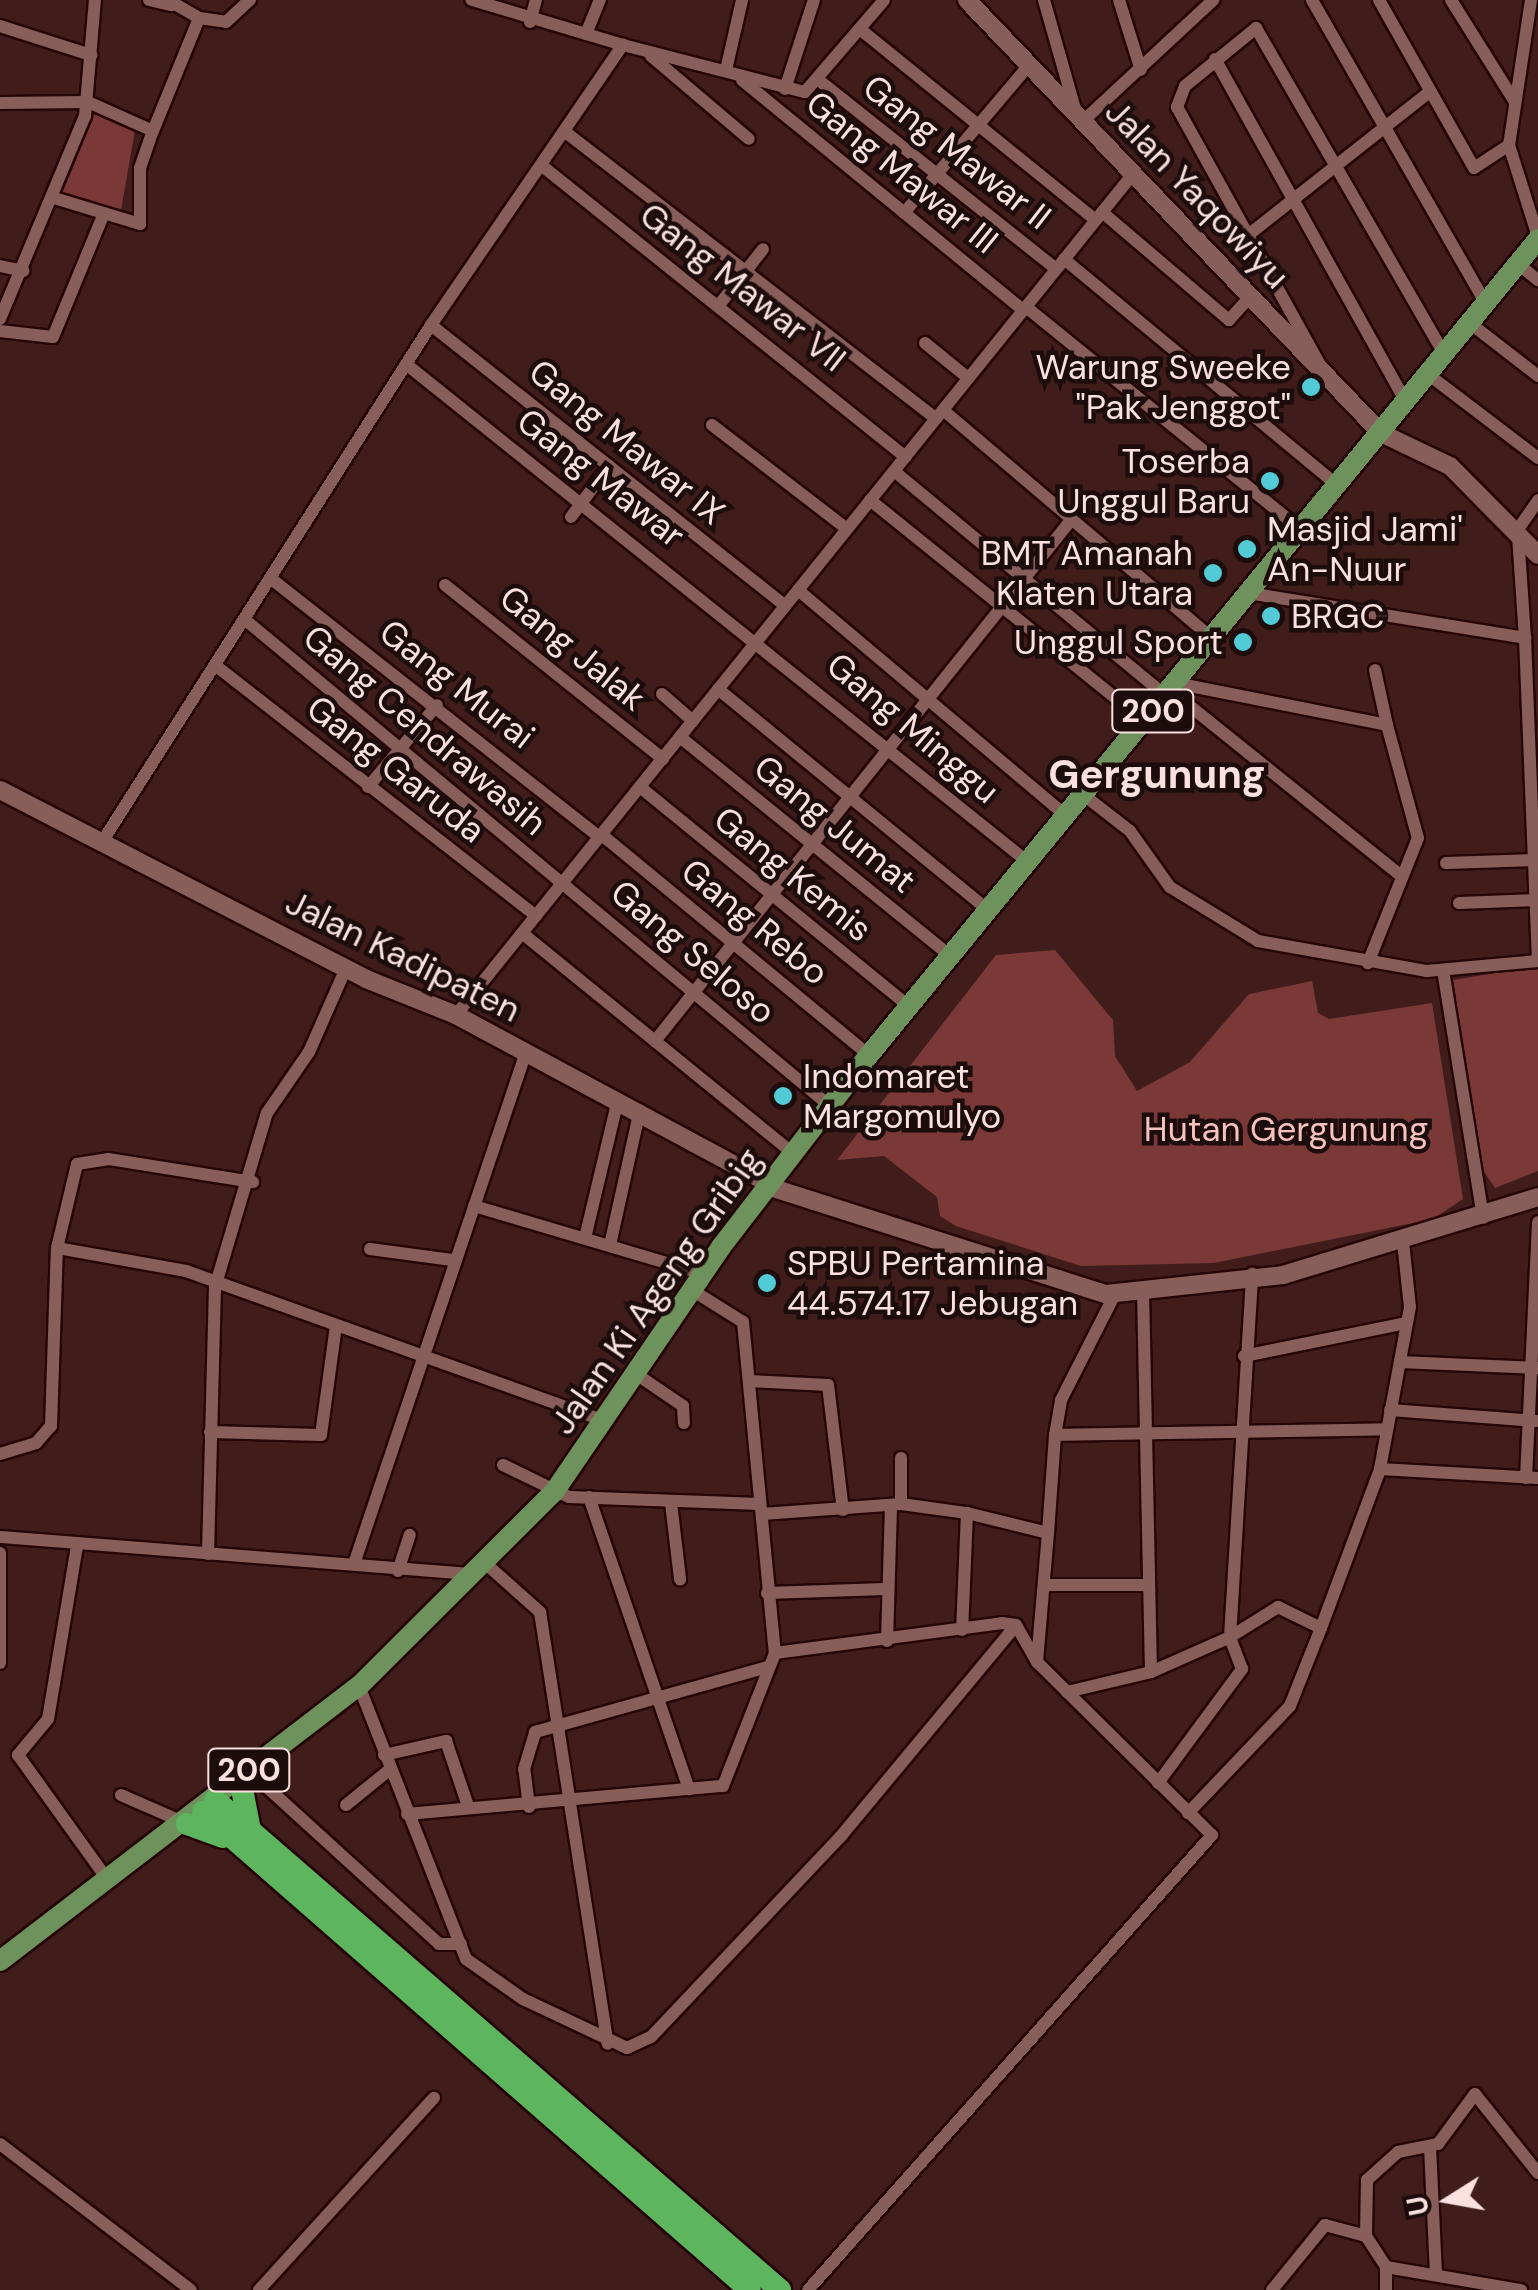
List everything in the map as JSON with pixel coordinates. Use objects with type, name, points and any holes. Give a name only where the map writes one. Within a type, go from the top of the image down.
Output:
[{"type":"highway","points":[[241,1835],[244,1774]]},
{"type":"highway","points":[[202,1812],[241,1835],[780,2290]]},
{"type":"highway","points":[[241,1835],[750,2290]]},
{"type":"main road","name":"Jalan Ki Ageng Gribig","points":[[0,1960],[202,1812],[244,1774],[359,1686],[554,1492],[698,1282],[777,1188],[793,1153],[869,1055],[1068,817],[1538,238]]},
{"type":"street","points":[[0,319],[54,198],[88,102],[95,0]]},
{"type":"street","points":[[149,0],[170,3],[199,18],[226,22],[250,0]]},
{"type":"street","points":[[473,0],[530,22],[726,70],[742,80],[805,92],[821,82],[884,0]]},
{"type":"street","points":[[530,22],[536,0]]},
{"type":"street","points":[[586,34],[600,0]]},
{"type":"street","points":[[726,70],[742,0]]},
{"type":"street","points":[[785,89],[814,0]]},
{"type":"street","name":"Jalan Yaqowiyu","points":[[967,0],[1381,433]]},
{"type":"street","points":[[1044,0],[1080,118],[1140,70],[1213,0]]},
{"type":"street","points":[[1118,0],[1140,70]]},
{"type":"street","points":[[1192,0],[1197,15]]},
{"type":"street","points":[[1312,0],[1487,305]]},
{"type":"street","points":[[1379,0],[1474,168],[1509,146]]},
{"type":"street","points":[[1451,0],[1515,102]]},
{"type":"street","points":[[1531,0],[1509,146],[1538,238]]},
{"type":"street","points":[[54,198],[102,218],[144,221],[140,168],[199,18]]},
{"type":"street","points":[[0,26],[92,55]]},
{"type":"street","points":[[1324,374],[1252,232],[1177,107],[1215,59],[1262,29],[1445,356]]},
{"type":"street","points":[[861,30],[1229,320],[1250,297]]},
{"type":"street","points":[[102,842],[220,669],[431,324],[623,45]]},
{"type":"street","points":[[646,51],[749,139]]},
{"type":"street","points":[[1215,59],[1406,402]]},
{"type":"street","points":[[904,212],[1029,65]]},
{"type":"street","name":"Gang Mawar III","points":[[742,80],[1301,530]]},
{"type":"street","name":"Gang Mawar II","points":[[821,82],[1060,264],[1336,484]]},
{"type":"street","points":[[1252,232],[1297,204],[1430,92]]},
{"type":"street","points":[[0,103],[88,102],[153,131]]},
{"type":"street","points":[[564,131],[940,414],[1212,638]]},
{"type":"street","name":"Gang Mawar VII","points":[[541,165],[906,456]]},
{"type":"street","points":[[456,1015],[1132,175]]},
{"type":"street","points":[[0,331],[53,337],[102,218]]},
{"type":"street","points":[[719,305],[763,249]]},
{"type":"street","points":[[1518,264],[1538,280]]},
{"type":"street","points":[[0,266],[22,271]]},
{"type":"street","name":"Gang Mawar IX","points":[[431,324],[785,606]]},
{"type":"street","points":[[1471,324],[1538,376]]},
{"type":"street","points":[[925,343],[968,378]]},
{"type":"street","name":"Gang Mawar","points":[[406,364],[758,640]]},
{"type":"street","points":[[1429,375],[1538,458]]},
{"type":"street","points":[[712,425],[847,529]]},
{"type":"street","points":[[1381,433],[1450,466],[1538,555]]},
{"type":"street","points":[[570,516],[609,466]]},
{"type":"street","points":[[894,471],[1398,873]]},
{"type":"street","points":[[870,500],[1145,722]]},
{"type":"street","points":[[1085,796],[1130,831],[1155,874],[1226,926],[1368,963],[1443,970],[1538,961],[1537,810],[1517,533],[1538,500]]},
{"type":"street","points":[[655,1041],[770,894],[853,799],[1071,520]]},
{"type":"street","name":"Gang Murai","points":[[274,581],[600,836]]},
{"type":"street","name":"Gang Jalak","points":[[445,585],[662,759]]},
{"type":"street","points":[[798,590],[1068,817]]},
{"type":"street","points":[[1248,593],[1525,638]]},
{"type":"street","name":"Gang Cendrawasih","points":[[249,622],[563,883]]},
{"type":"street","name":"Gang Minggu","points":[[758,640],[1029,864]]},
{"type":"street","name":"Gang Garuda","points":[[220,669],[536,916]]},
{"type":"street","points":[[1368,963],[1398,873],[1418,838],[1375,670]]},
{"type":"street","points":[[1170,689],[1387,725]]},
{"type":"street","points":[[718,690],[989,911]]},
{"type":"street","points":[[662,694],[693,721]]},
{"type":"street","points":[[368,787],[437,705]]},
{"type":"street","name":"Gang Jumat","points":[[680,737],[952,957]]},
{"type":"street","name":"Gang Kemis","points":[[640,787],[910,1007]]},
{"type":"street","name":"Jalan Kadipaten","points":[[0,790],[346,968],[456,1015],[640,1110],[777,1188],[1115,1294]]},
{"type":"street","name":"Gang Rebo","points":[[600,836],[869,1055]]},
{"type":"street","points":[[1446,863],[1536,860]]},
{"type":"street","name":"Gang Seloso","points":[[563,883],[830,1106]]},
{"type":"street","points":[[1459,903],[1537,900]]},
{"type":"street","points":[[522,934],[793,1153]]},
{"type":"street","points":[[208,1554],[215,1287],[253,1182],[268,1113],[309,1052],[346,968]]},
{"type":"street","points":[[1443,970],[1483,1220]]},
{"type":"street","points":[[354,1564],[419,1355],[526,1052]]},
{"type":"street","points":[[585,1238],[618,1099]]},
{"type":"street","points":[[610,1245],[640,1110]]},
{"type":"street","points":[[0,1454],[36,1443],[51,1426],[57,1248],[85,1159],[253,1182]]},
{"type":"street","points":[[1037,1662],[1055,1435],[1062,1400],[1115,1294],[1252,1274],[1283,1275],[1483,1220],[1538,1196]]},
{"type":"street","points":[[407,1814],[468,1806],[529,1808],[723,1786],[776,1653],[740,1316],[698,1282],[610,1245],[474,1206]]},
{"type":"street","points":[[1380,1468],[1532,1478],[1538,1228]]},
{"type":"street","points":[[1188,1813],[1290,1706],[1321,1628],[1380,1468],[1406,1323],[1403,1242]]},
{"type":"street","points":[[57,1248],[159,1263],[215,1287],[606,1421]]},
{"type":"street","points":[[370,1249],[452,1260]]},
{"type":"street","points":[[1158,1783],[1242,1669],[1230,1637],[1244,1356],[1252,1274]]},
{"type":"street","points":[[1143,1288],[1151,1672]]},
{"type":"street","points":[[1244,1356],[1406,1323]]},
{"type":"street","points":[[210,1432],[320,1435],[336,1326]]},
{"type":"street","points":[[1400,1362],[1537,1368]]},
{"type":"street","points":[[636,1374],[682,1406],[684,1423]]},
{"type":"street","points":[[749,1381],[828,1384],[842,1510]]},
{"type":"street","points":[[1390,1410],[1535,1421]]},
{"type":"street","points":[[1055,1435],[1242,1428],[1384,1429]]},
{"type":"street","points":[[888,1641],[885,1589],[902,1458]]},
{"type":"street","points":[[502,1466],[554,1492],[589,1497],[761,1509],[842,1510],[896,1504],[966,1513],[1048,1532]]},
{"type":"street","points":[[589,1497],[690,1789]]},
{"type":"street","points":[[670,1503],[680,1579]]},
{"type":"street","points":[[962,1630],[966,1513]]},
{"type":"street","points":[[398,1571],[410,1535]]},
{"type":"street","points":[[0,1537],[77,1546],[354,1564],[398,1571],[479,1569],[540,1612],[608,2044]]},
{"type":"street","points":[[77,1546],[48,1719],[18,1755],[107,1880]]},
{"type":"street","points":[[0,1553],[0,1663]]},
{"type":"street","points":[[1045,1585],[1149,1585]]},
{"type":"street","points":[[768,1593],[885,1589]]},
{"type":"street","points":[[1067,1692],[1151,1672],[1230,1637],[1278,1607],[1321,1628]]},
{"type":"street","points":[[776,1653],[1016,1625]]},
{"type":"street","points":[[808,2290],[1212,1836],[1037,1662],[1016,1625]]},
{"type":"street","points":[[359,1686],[389,1770],[460,1944],[472,1964],[522,1999],[608,2044],[651,2036],[841,1836],[1016,1625]]},
{"type":"street","points":[[529,1808],[532,1736],[659,1702],[768,1667]]},
{"type":"street","points":[[384,1755],[446,1741],[468,1806]]},
{"type":"street","points":[[346,1805],[389,1770]]},
{"type":"street","points":[[244,1774],[439,1944],[460,1944]]},
{"type":"street","points":[[121,1795],[202,1812]]},
{"type":"street","points":[[1386,2290],[1386,2267],[1366,2236],[1367,2180],[1398,2152],[1430,2147],[1475,2094],[1538,2174]]},
{"type":"street","points":[[259,2290],[434,2098]]},
{"type":"street","points":[[0,2144],[191,2290]]},
{"type":"street","points":[[1430,2147],[1436,2274]]},
{"type":"street","points":[[1272,2290],[1325,2225],[1366,2236]]},
{"type":"street","points":[[1386,2267],[1521,2290]]},
{"type":"green space","points":[[95,113],[135,130],[120,216],[61,196]]},
{"type":"green space","name":"Hutan Gergunung","points":[[1055,950],[1113,1020],[1115,1056],[1137,1091],[1190,1062],[1249,994],[1312,981],[1318,1013],[1329,1019],[1432,1003],[1463,1199],[1433,1219],[1214,1263],[1081,1266],[956,1226],[940,1216],[937,1197],[884,1156],[837,1160],[996,955]]},
{"type":"green space","points":[[1538,966],[1538,1171],[1495,1188],[1481,1167],[1453,980]]},
{"type":"place","name":"Warung Sweeke \"Pak Jenggot\"","points":[[1311,387]]},
{"type":"place","name":"Toserba Unggul Baru","points":[[1270,481]]},
{"type":"place","name":"Masjid Jami' An-Nuur","points":[[1247,549]]},
{"type":"place","name":"BMT Amanah Klaten Utara","points":[[1213,573]]},
{"type":"place","name":"BRGC","points":[[1271,616]]},
{"type":"place","name":"Unggul Sport","points":[[1243,642]]},
{"type":"place","name":"Indomaret Margomulyo","points":[[783,1096]]},
{"type":"place","name":"SPBU Pertamina 44.574.17 Jebugan","points":[[767,1283]]},
{"type":"district","name":"Gergunung","points":[[1157,774]]}]
